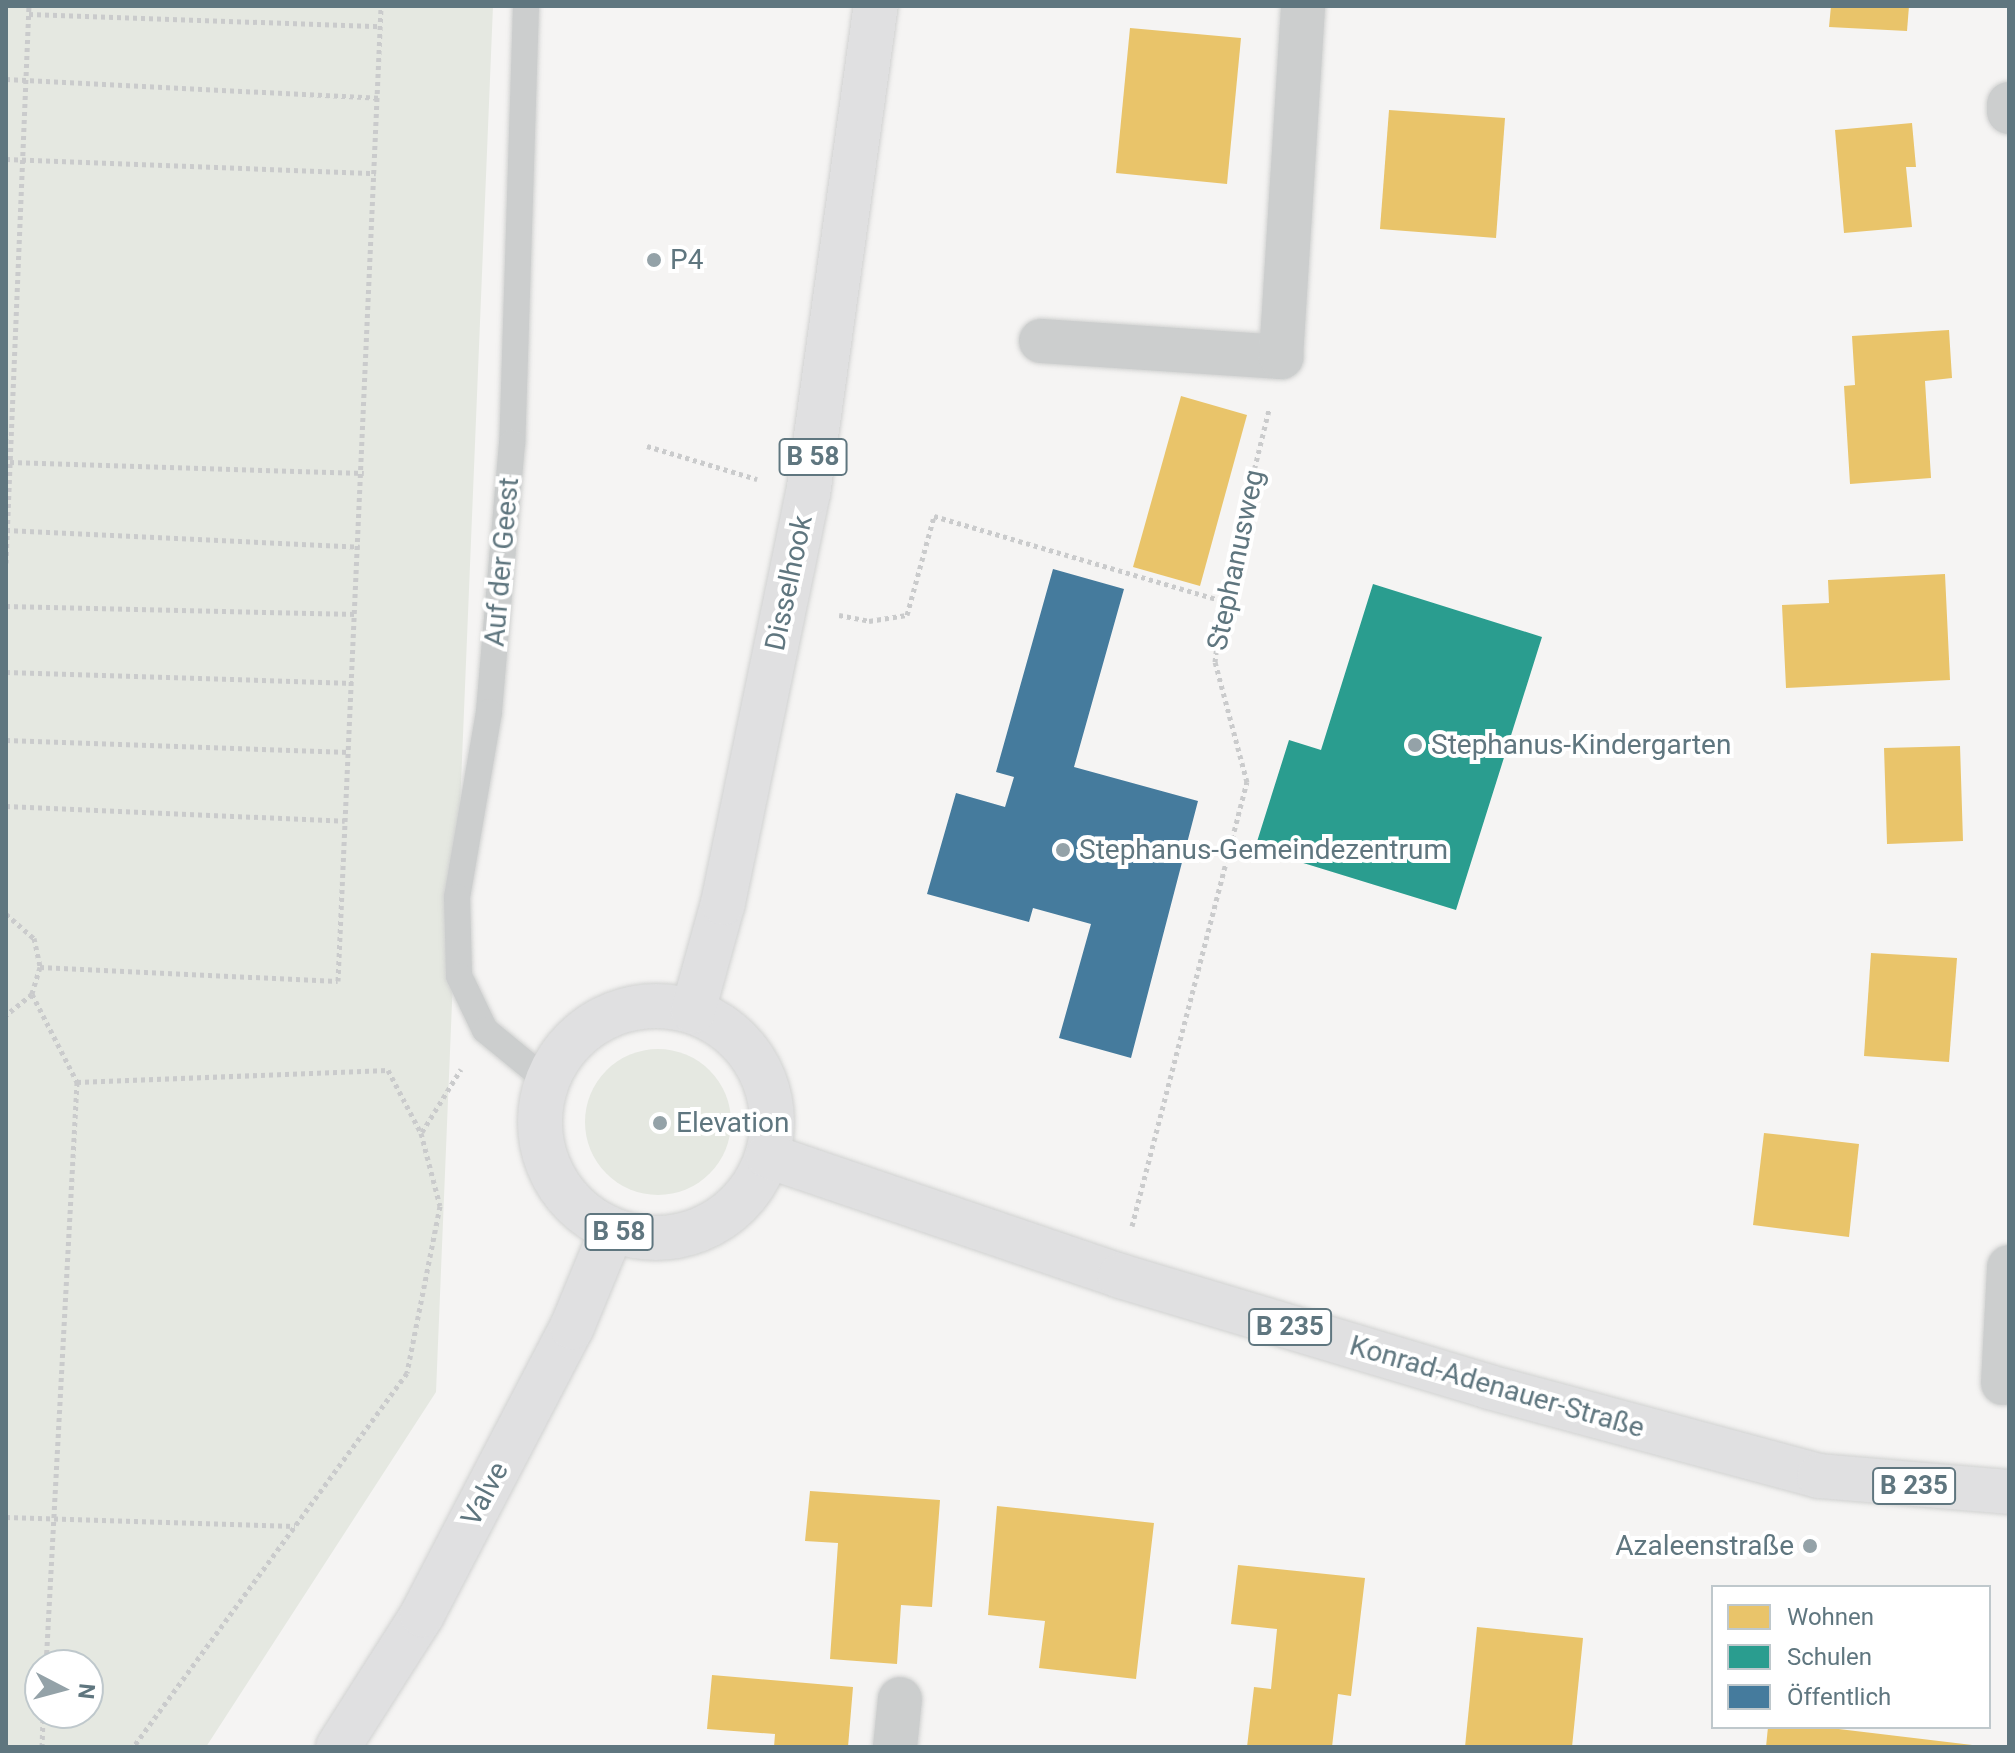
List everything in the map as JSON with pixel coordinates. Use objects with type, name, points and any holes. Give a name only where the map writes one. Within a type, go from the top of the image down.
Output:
[{"type":"main road","name":"Disselhook","points":[[693,1011],[723,903],[808,494],[876,6]]},
{"type":"main road","name":"B 58","points":[[649,1005],[693,1011],[725,1028],[750,1053],[766,1085],[772,1120],[768,1156],[750,1190],[723,1217],[688,1234],[650,1239],[612,1230],[582,1212],[557,1185],[543,1152],[539,1116],[547,1081],[570,1043],[606,1016],[649,1005]]},
{"type":"main road","name":"Konrad-Adenauer-Straße","points":[[768,1156],[1120,1276],[1489,1387],[1819,1476],[2009,1492]]},
{"type":"main road","name":"Valve","points":[[338,1747],[422,1615],[572,1327],[612,1230]]},
{"type":"street","points":[[1041,341],[1281,357],[1303,6]]},
{"type":"street","points":[[2009,104],[2009,112]]},
{"type":"street","points":[[2003,1383],[2009,1267]]},
{"type":"street","points":[[895,1747],[900,1699]]},
{"type":"lane","name":"Auf der Geest","points":[[526,6],[512,443],[489,712],[457,897],[459,976],[485,1030],[547,1081]]},
{"type":"path","points":[[6,563],[29,6]]},
{"type":"path","points":[[40,967],[338,981],[364,473],[381,6]]},
{"type":"path","points":[[29,14],[380,26]]},
{"type":"path","points":[[6,79],[379,98]]},
{"type":"path","points":[[6,159],[376,173]]},
{"type":"path","name":"Stephanusweg","points":[[1120,1276],[1154,1133],[1247,782],[1215,662],[1222,601],[1281,357]]},
{"type":"path","points":[[647,446],[808,494]]},
{"type":"path","points":[[10,462],[364,473]]},
{"type":"path","points":[[785,604],[869,621],[907,615],[934,516],[1222,601]]},
{"type":"path","points":[[7,530],[360,547]]},
{"type":"path","points":[[6,606],[357,614]]},
{"type":"path","points":[[6,672],[353,683]]},
{"type":"path","points":[[6,740],[350,752]]},
{"type":"path","points":[[6,806],[345,821]]},
{"type":"path","points":[[6,914],[34,938],[40,967],[32,994],[6,1015]]},
{"type":"path","points":[[32,994],[77,1082],[47,1649]]},
{"type":"path","points":[[421,1133],[485,1030]]},
{"type":"path","points":[[77,1082],[388,1070],[421,1133],[440,1206],[407,1373],[133,1747]]},
{"type":"path","points":[[6,1517],[296,1526]]},
{"type":"shaded area","points":[[6,6],[493,6],[436,1392],[206,1747],[6,1747]]},
{"type":"shaded area","points":[[658,1049],[686,1055],[710,1070],[725,1094],[731,1122],[725,1150],[710,1174],[686,1189],[658,1195],[630,1189],[606,1174],[591,1150],[585,1122],[591,1094],[606,1070],[630,1055]]},
{"type":"building: Wohnen","points":[[1831,6],[1909,6],[1907,31],[1829,27]]},
{"type":"building: Wohnen","points":[[1130,28],[1241,38],[1227,184],[1116,173]]},
{"type":"building: Wohnen","points":[[1389,110],[1505,118],[1496,238],[1380,229]]},
{"type":"building: Wohnen","points":[[1912,123],[1916,167],[1906,167],[1912,227],[1844,233],[1835,130]]},
{"type":"building: Wohnen","points":[[1949,330],[1952,378],[1925,381],[1931,478],[1850,484],[1844,386],[1855,385],[1852,336]]},
{"type":"building: Wohnen","points":[[1181,396],[1247,415],[1200,586],[1133,567]]},
{"type":"building: Wohnen","points":[[1945,574],[1950,680],[1786,688],[1782,605],[1829,603],[1828,580]]},
{"type":"building: Wohnen","points":[[1960,746],[1963,841],[1887,844],[1884,748]]},
{"type":"building: Wohnen","points":[[1871,953],[1957,958],[1949,1062],[1864,1056]]},
{"type":"building: Wohnen","points":[[1764,1133],[1859,1144],[1849,1237],[1753,1225]]},
{"type":"building: Wohnen","points":[[810,1491],[940,1500],[932,1607],[901,1605],[897,1664],[830,1659],[838,1543],[805,1541]]},
{"type":"building: Wohnen","points":[[997,1506],[1154,1523],[1136,1679],[1039,1668],[1045,1621],[988,1615]]},
{"type":"building: Wohnen","points":[[1238,1565],[1365,1578],[1351,1696],[1338,1694],[1332,1747],[1247,1747],[1254,1687],[1271,1689],[1277,1629],[1231,1624]]},
{"type":"building: Wohnen","points":[[1477,1627],[1583,1638],[1572,1747],[1465,1747]]},
{"type":"building: Wohnen","points":[[712,1675],[853,1687],[848,1747],[774,1747],[775,1734],[707,1729]]},
{"type":"building: Wohnen","points":[[1768,1729],[1839,1729],[1989,1747],[1766,1747]]},
{"type":"building: Schulen","name":"Stephanus-Kindergarten","points":[[1373,584],[1542,637],[1456,910],[1255,848],[1289,740],[1321,750]]},
{"type":"building: Öffentlich","name":"Stephanus-Gemeindezentrum","points":[[1053,569],[1124,589],[1074,767],[1198,801],[1131,1058],[1059,1038],[1091,924],[1033,908],[1029,922],[927,894],[956,793],[1005,807],[1014,777],[996,772]]},
{"type":"place","name":"P4","points":[[654,260]]},
{"type":"place","name":"Stephanus-Kindergarten","points":[[1415,745]]},
{"type":"place","name":"Stephanus-Gemeindezentrum","points":[[1063,850]]},
{"type":"place","name":"Elevation","points":[[660,1123]]},
{"type":"place","name":"Azaleenstraße","points":[[1810,1546]]}]
